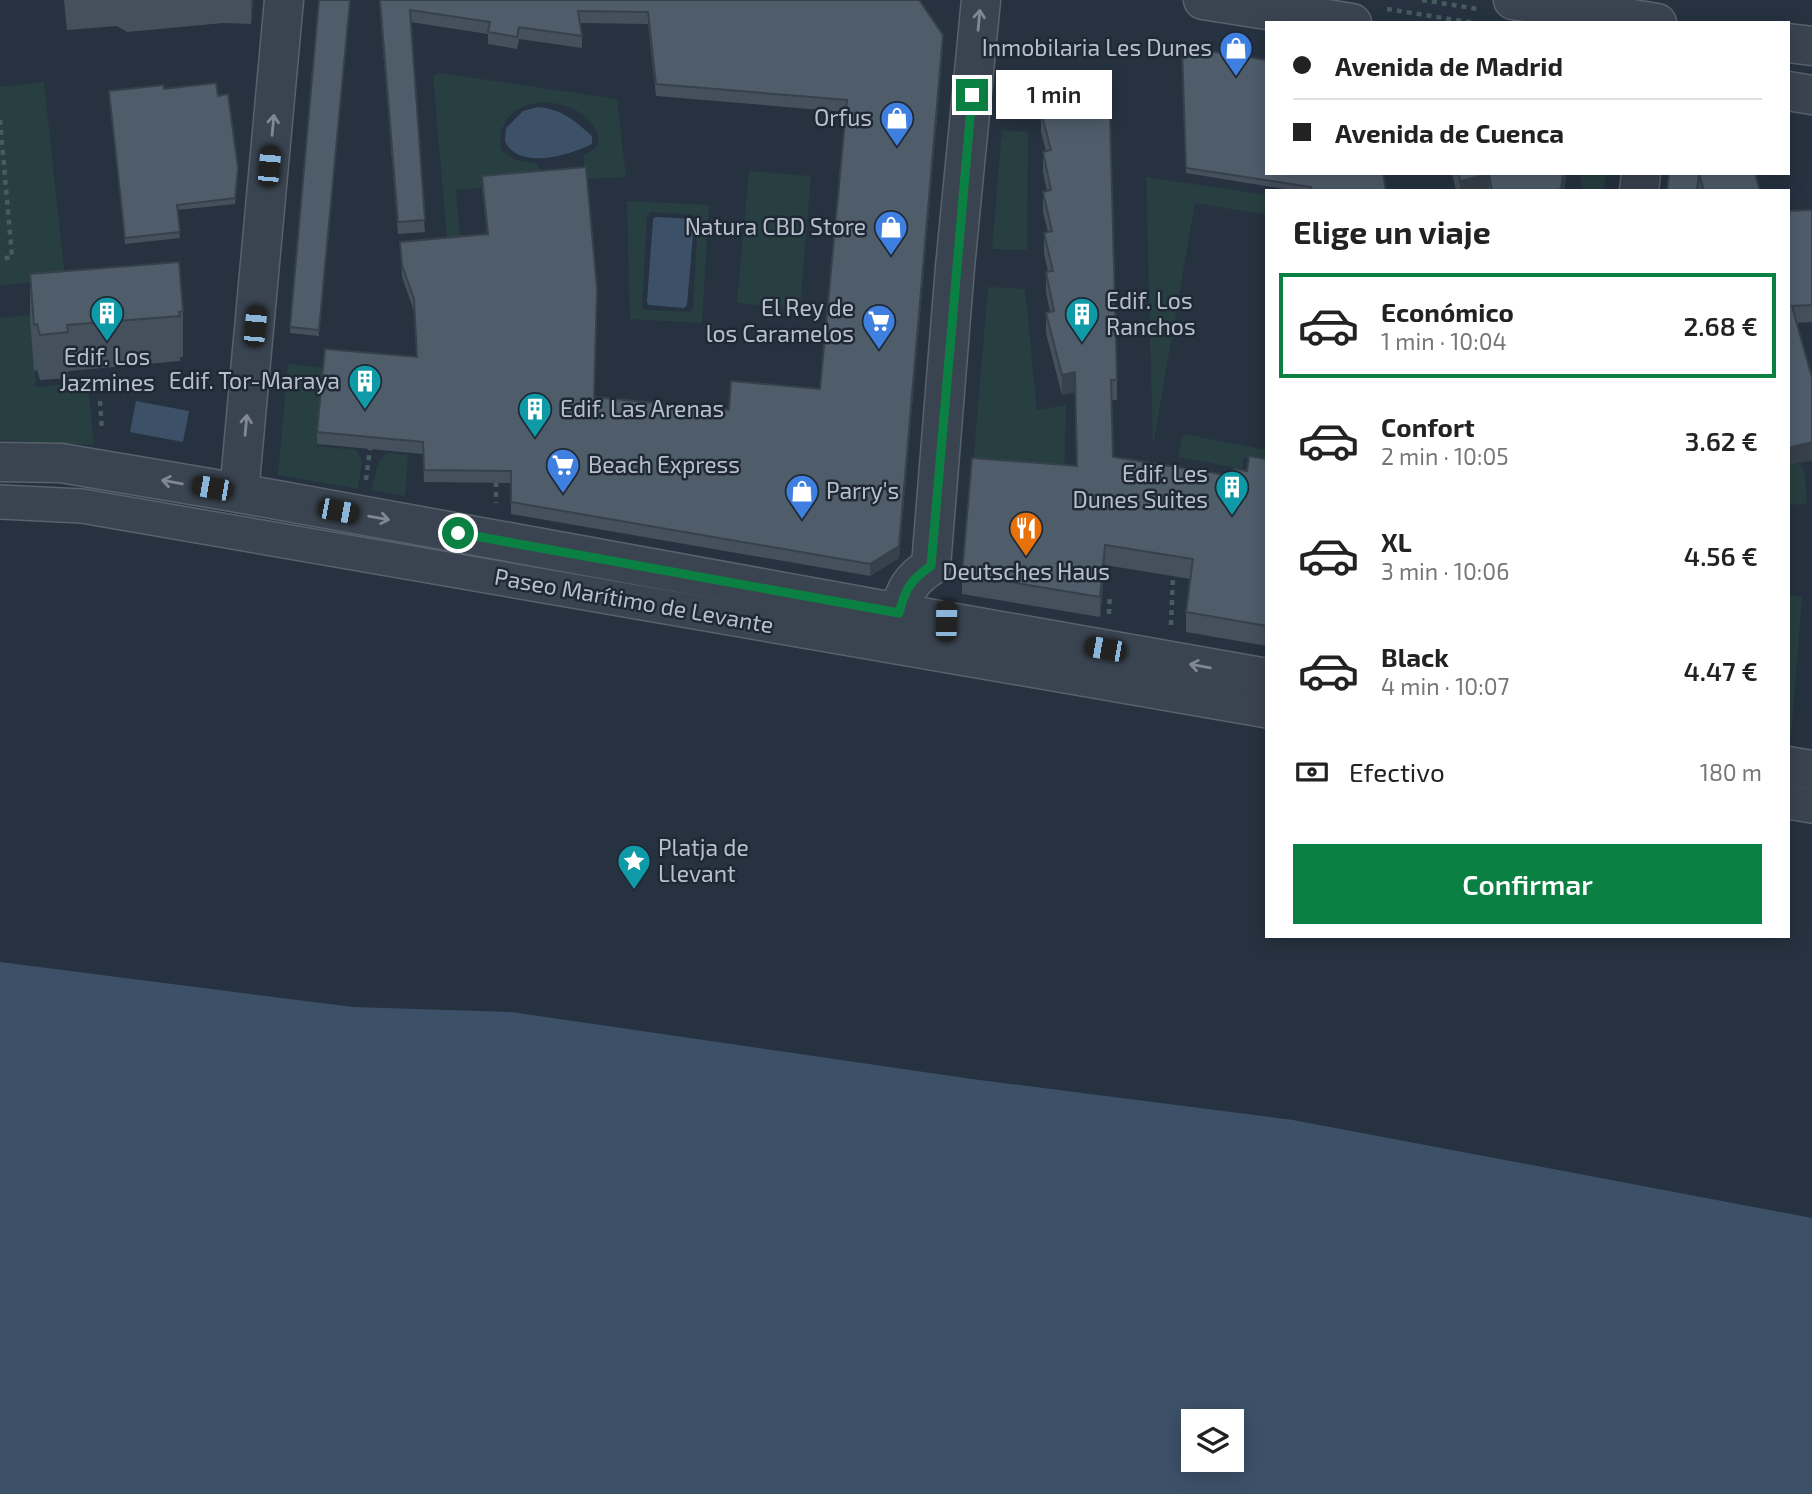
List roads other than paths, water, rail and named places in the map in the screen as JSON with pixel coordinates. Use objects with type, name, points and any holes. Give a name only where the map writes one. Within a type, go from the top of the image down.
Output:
[{"type":"street","points":[[239,493],[284,0]]},
{"type":"street","points":[[946,621],[947,600],[940,578],[931,566],[955,267],[981,0]]},
{"type":"street","points":[[1203,0],[1367,15]]},
{"type":"street","points":[[1513,0],[1644,21]]},
{"type":"street","points":[[1790,43],[1812,46]]},
{"type":"street","points":[[1790,91],[1812,95]]},
{"type":"street","points":[[0,461],[61,463],[239,493],[1265,678]]},
{"type":"street","name":"Paseo Marítimo de Levante","points":[[0,502],[82,506],[1265,711]]},
{"type":"street","points":[[899,613],[904,593],[916,576],[931,566]]},
{"type":"street","points":[[1790,766],[1812,770]]},
{"type":"street","points":[[1790,802],[1812,806]]},
{"type":"water","points":[[538,107],[554,110],[574,121],[592,136],[592,144],[545,158],[521,156],[512,150],[505,141],[506,128],[523,111]]},
{"type":"water","points":[[653,219],[692,219],[694,222],[687,305],[684,308],[649,305],[647,302]]},
{"type":"water","points":[[136,401],[189,411],[183,442],[130,432]]},
{"type":"water","points":[[0,962],[353,1007],[511,1012],[972,1079],[1293,1120],[1812,1218],[1812,1494],[0,1494]]},
{"type":"place","name":"Inmobilaria Les Dunes","points":[[1236,78]]},
{"type":"place","name":"Orfus","points":[[897,148]]},
{"type":"place","name":"Natura CBD Store","points":[[891,257]]},
{"type":"place","name":"Edif. Los Jazmines","points":[[107,343]]},
{"type":"place","name":"Edif. Los Ranchos","points":[[1082,344]]},
{"type":"place","name":"El Rey de los Caramelos","points":[[879,351]]},
{"type":"place","name":"Edif. Tor-Maraya","points":[[365,411]]},
{"type":"place","name":"Edif. Las Arenas","points":[[535,439]]},
{"type":"place","name":"Beach Express","points":[[563,495]]},
{"type":"place","name":"Edif. Les Dunes Suites","points":[[1232,517]]},
{"type":"place","name":"Parry's","points":[[802,521]]},
{"type":"place","name":"Deutsches Haus","points":[[1026,558]]},
{"type":"place","name":"Platja de Llevant","points":[[634,891]]}]
